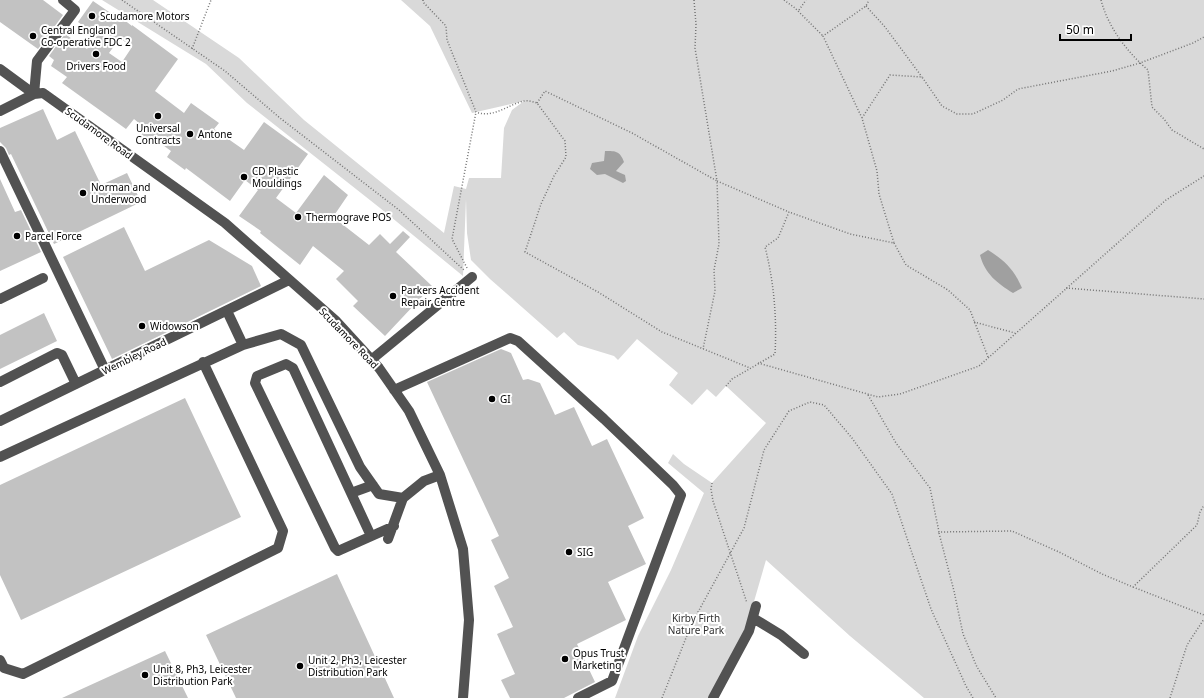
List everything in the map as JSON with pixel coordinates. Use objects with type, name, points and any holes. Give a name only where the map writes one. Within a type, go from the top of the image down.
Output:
[{"type":"street","points":[[0,111],[38,93],[37,60],[75,10],[63,0]]},
{"type":"street","name":"Scudamore Road","points":[[0,69],[38,93],[225,223],[335,320],[371,360],[394,390],[409,411],[440,475],[463,549],[469,620],[463,698]]},
{"type":"street","points":[[0,151],[106,370]]},
{"type":"street","points":[[371,360],[472,277]]},
{"type":"street","points":[[0,299],[43,278]]},
{"type":"street","name":"Wembley Road","points":[[0,421],[289,280]]},
{"type":"street","points":[[227,311],[242,345]]},
{"type":"street","points":[[0,457],[203,362],[242,345],[281,334],[300,345],[360,467],[379,494],[402,498]]},
{"type":"street","points":[[394,390],[510,338],[518,341],[604,419],[673,485],[681,495],[612,681],[590,695],[578,698]]},
{"type":"street","points":[[0,382],[57,354],[62,355],[76,384]]},
{"type":"street","points":[[0,660],[4,668],[23,674],[278,548],[283,531],[203,362]]},
{"type":"street","points":[[371,536],[293,368],[286,364],[257,376],[255,383],[335,548],[338,551],[394,526]]},
{"type":"street","points":[[388,539],[394,526],[402,498],[424,480],[440,475]]},
{"type":"street","points":[[351,493],[373,485]]},
{"type":"street","points":[[714,698],[749,631],[754,612],[804,654]]},
{"type":"path","points":[[122,0],[225,71],[280,118],[399,210],[472,277]]},
{"type":"path","points":[[192,49],[212,0]]},
{"type":"path","points":[[422,0],[446,26],[447,40],[476,112],[452,239],[472,277]]},
{"type":"path","points":[[694,0],[696,24],[695,48],[717,181],[720,244],[714,270],[715,291],[703,349]]},
{"type":"path","points":[[784,0],[799,11],[823,36],[862,118],[878,171],[878,194],[894,243],[906,265],[948,290],[970,310],[988,358]]},
{"type":"path","points":[[799,11],[806,0]]},
{"type":"path","points":[[823,36],[866,6],[869,0]]},
{"type":"path","points":[[1101,0],[1104,12],[1121,41],[1148,70],[1152,107],[1172,130],[1204,149]]},
{"type":"path","points":[[866,6],[885,27],[942,106],[957,114],[973,114],[1003,100],[1018,89],[1112,71],[1140,63],[1204,37]]},
{"type":"path","points":[[862,118],[890,76],[922,77]]},
{"type":"path","points":[[537,103],[545,91],[632,133],[717,181],[789,212],[850,234],[894,243]]},
{"type":"path","points":[[476,112],[482,115],[496,112],[525,101],[537,103],[565,142],[566,157],[554,176],[541,204],[525,252],[598,292],[662,332],[750,368]]},
{"type":"path","points":[[758,363],[878,397],[900,394],[980,366],[1166,200],[1204,176]]},
{"type":"path","points":[[726,386],[732,379],[775,354],[776,328],[771,270],[765,247],[778,238],[789,212]]},
{"type":"path","points":[[1066,288],[1204,299]]},
{"type":"path","points":[[974,322],[1016,333]]},
{"type":"path","points":[[867,394],[896,443],[930,488],[963,634],[977,668],[996,698]]},
{"type":"path","points":[[662,698],[692,623],[744,528],[764,450],[789,411],[810,402],[824,405],[852,438],[892,494],[931,609],[966,686],[973,698]]},
{"type":"path","points":[[712,483],[711,489],[713,501],[730,554],[748,608],[754,612]]},
{"type":"path","points":[[1133,587],[1197,525],[1200,512],[1204,505]]},
{"type":"path","points":[[939,532],[1012,531],[1059,552],[1102,574],[1204,615]]},
{"type":"path","points":[[1170,698],[1187,645],[1204,619]]},
{"type":"green space","name":"Kirby Firth Nature Park","points":[[102,0],[153,0],[239,58],[304,120],[444,233],[454,186],[466,189],[469,178],[501,178],[504,128],[512,110],[524,101],[472,113],[430,26],[401,0],[1204,0],[1204,698],[924,698],[850,636],[766,560],[746,629],[711,698],[615,698],[638,636],[671,570],[704,493],[668,463],[673,454],[684,464],[712,483],[766,423],[726,386],[716,397],[707,389],[692,405],[669,385],[678,373],[637,339],[618,360],[614,356],[578,345],[564,332],[557,338],[490,279],[471,260],[467,233],[466,199],[463,276],[247,103],[206,64]]},
{"type":"shaded area","points":[[605,151],[617,152],[621,156],[624,162],[616,171],[625,175],[626,181],[623,183],[605,174],[597,175],[590,169],[592,163],[604,161]]},
{"type":"shaded area","points":[[988,250],[1008,266],[1022,288],[1013,293],[1002,286],[988,273],[980,255]]},
{"type":"building","name":"Central England Co-operative FDC 2","points":[[0,0],[43,0],[63,15],[38,49],[0,22]]},
{"type":"building","points":[[93,1],[112,14],[114,12],[178,59],[155,91],[184,113],[191,103],[219,123],[214,129],[244,150],[264,122],[308,154],[276,198],[296,213],[324,175],[348,195],[333,217],[369,245],[380,234],[390,244],[403,231],[410,237],[396,252],[432,286],[385,336],[353,306],[358,301],[336,279],[344,271],[313,246],[300,265],[260,233],[261,231],[239,216],[258,190],[245,180],[230,201],[186,168],[185,170],[167,157],[171,151],[156,140],[152,144],[141,135],[146,129],[134,119],[126,129],[62,83],[67,77],[51,66],[54,60],[49,56],[65,34],[87,49],[97,36],[78,22]],"holes":[[[120,38],[132,47],[122,62],[109,53]]]},
{"type":"building","name":"Norman and Underwood","points":[[43,109],[57,140],[75,131],[101,185],[127,173],[141,202],[54,244],[11,154],[9,155],[6,148],[0,142],[0,128]]},
{"type":"building","name":"Parcel Force","points":[[0,179],[15,212],[21,210],[41,252],[0,271]]},
{"type":"building","name":"Widowson","points":[[124,227],[145,271],[209,240],[252,266],[261,286],[112,359],[63,257]]},
{"type":"building","points":[[44,313],[57,341],[0,369],[0,335]]},
{"type":"building","name":"SIG","points":[[501,349],[511,353],[523,380],[528,379],[540,383],[555,415],[574,407],[592,446],[607,439],[644,518],[628,526],[646,564],[608,582],[626,620],[577,644],[595,682],[564,698],[510,698],[501,680],[515,674],[497,634],[513,627],[494,586],[509,578],[491,540],[499,536],[427,382]]},
{"type":"building","points":[[185,398],[241,517],[21,620],[0,575],[0,485]]},
{"type":"building","name":"Unit 2, Ph3, Leicester Distribution Park","points":[[337,574],[394,698],[236,698],[206,635]]},
{"type":"building","name":"Unit 8, Ph3, Leicester Distribution Park","points":[[165,651],[188,698],[62,698]]},
{"type":"place","name":"Scudamore Motors","points":[[92,16]]},
{"type":"place","name":"Central England Co-operative FDC 2","points":[[33,36]]},
{"type":"place","name":"Drivers Food","points":[[96,54]]},
{"type":"place","name":"Universal Contracts","points":[[158,116]]},
{"type":"place","name":"Antone","points":[[190,134]]},
{"type":"place","name":"CD Plastic Mouldings","points":[[244,177]]},
{"type":"place","name":"Norman and Underwood","points":[[83,193]]},
{"type":"place","name":"Thermograve POS","points":[[298,217]]},
{"type":"place","name":"Parcel Force","points":[[17,236]]},
{"type":"place","name":"Parkers Accident Repair Centre","points":[[393,296]]},
{"type":"place","name":"Widowson","points":[[142,326]]},
{"type":"place","name":"GI","points":[[492,399]]},
{"type":"place","name":"SIG","points":[[569,552]]},
{"type":"place","name":"Opus Trust Marketing","points":[[565,659]]},
{"type":"place","name":"Unit 2, Ph3, Leicester Distribution Park","points":[[300,666]]},
{"type":"place","name":"Unit 8, Ph3, Leicester Distribution Park","points":[[145,675]]}]
